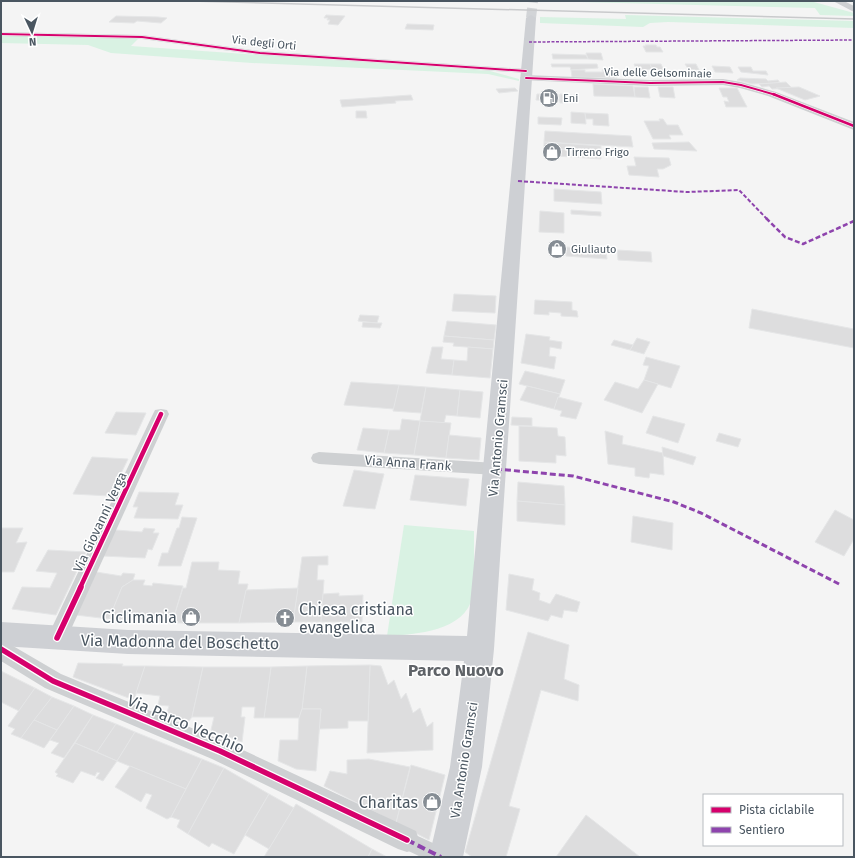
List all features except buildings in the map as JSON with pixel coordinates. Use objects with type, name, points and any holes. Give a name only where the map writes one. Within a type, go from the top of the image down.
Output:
[{"type":"main road","name":"Via Antonio Gramsci","points":[[446,857],[466,767],[480,649],[496,469],[526,75],[532,18]]},
{"type":"main road","name":"Via Madonna del Boschetto","points":[[1,634],[128,642],[299,644],[480,649]]},
{"type":"street","points":[[837,1],[854,9]]},
{"type":"street","name":"Via degli Orti","points":[[1,34],[142,37],[260,53],[526,75]]},
{"type":"street","name":"Via delle Gelsominaie","points":[[526,75],[650,83],[723,82],[772,94],[854,126]]},
{"type":"street","name":"Via Giovanni Verga","points":[[57,638],[161,414]]},
{"type":"street","name":"Via Anna Frank","points":[[320,458],[496,469]]},
{"type":"street","name":"Via Parco Vecchio","points":[[1,648],[7,654],[53,682],[220,751],[441,857]]},
{"type":"green space","points":[[542,1],[814,2],[854,13],[854,16],[820,15],[815,8]]},
{"type":"green space","points":[[625,15],[854,21],[854,28],[668,22],[650,23],[643,27],[540,23],[540,17],[626,19]]},
{"type":"green space","points":[[1,35],[139,38],[131,46],[490,71],[519,79],[519,81],[488,74],[252,63],[111,53],[88,45],[1,43]]},
{"type":"green space","points":[[404,525],[474,531],[473,596],[468,608],[460,617],[450,624],[425,632],[387,636]]},
{"type":"tunnel","points":[[531,18],[533,1]]},
{"type":"railway","points":[[190,1],[854,19]]},
{"type":"marked path","points":[[529,42],[854,40]]},
{"type":"marked path","points":[[518,181],[687,192],[739,190],[785,237],[803,244],[854,221]]},
{"type":"marked path","points":[[496,469],[573,476],[674,502],[701,513],[841,585]]},
{"type":"marked path","points":[[407,840],[441,857]]},
{"type":"cycle path","points":[[1,34],[142,37],[260,53],[526,71]]},
{"type":"cycle path","points":[[526,78],[650,83],[723,82],[741,85],[772,94],[854,126]]},
{"type":"cycle path","points":[[57,638],[161,414]]},
{"type":"cycle path","points":[[1,649],[53,681],[220,751],[407,840]]},
{"type":"place","name":"Eni","points":[[549,98]]},
{"type":"place","name":"Tirreno Frigo","points":[[552,152]]},
{"type":"place","name":"Giuliauto","points":[[557,249]]},
{"type":"place","name":"Ciclimania","points":[[191,617]]},
{"type":"place","name":"Chiesa cristiana evangelica","points":[[285,618]]},
{"type":"place","name":"Charitas","points":[[432,802]]},
{"type":"district","name":"Parco Nuovo","points":[[456,670]]}]
